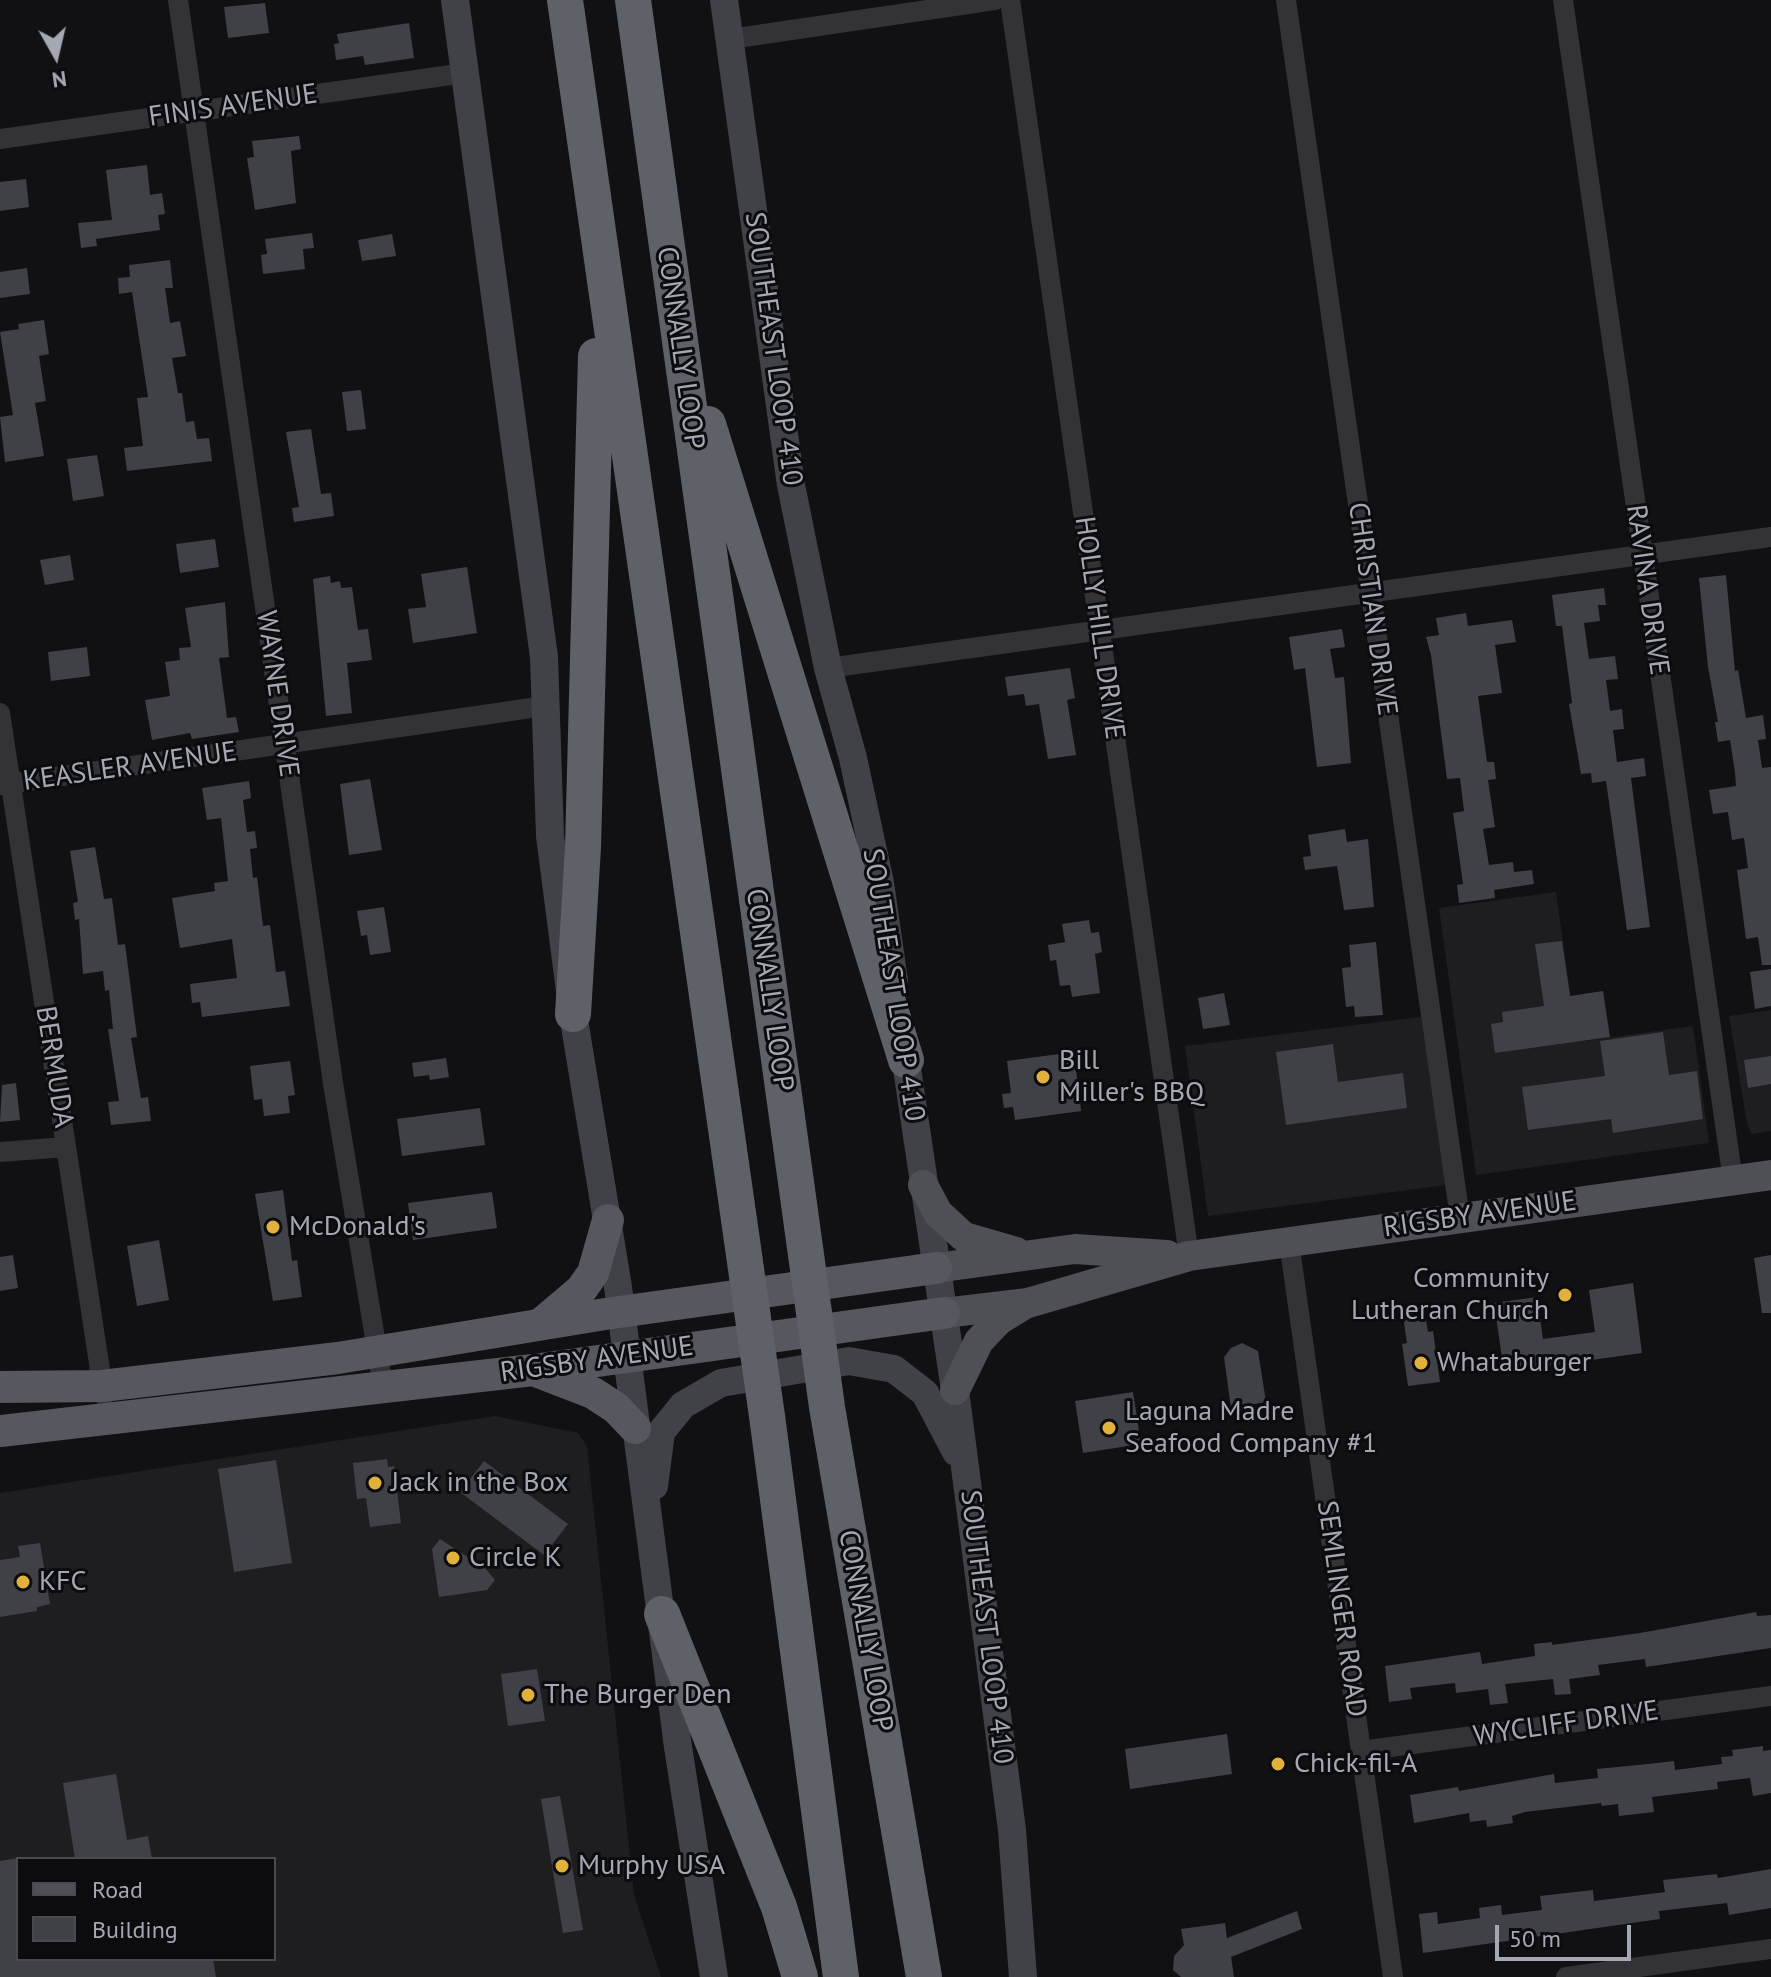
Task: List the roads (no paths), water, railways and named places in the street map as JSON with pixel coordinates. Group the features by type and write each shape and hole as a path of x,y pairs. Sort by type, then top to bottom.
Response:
{"highway":[{"path":"565,0 736,1219 767,1416 841,1977"},
{"name":"CONNALLY LOOP","path":"633,0 827,1407 924,1977"},
{"path":"573,1014 583,847 599,255"},
{"path":"677,321 906,1060"},
{"path":"542,1323 581,1290 593,1273 608,1220"},
{"name":"RIGSBY AVENUE","path":"0,1387 102,1386 375,1353 542,1323 936,1268"},
{"name":"RIGSBY AVENUE","path":"0,1431 533,1370 944,1313"},
{"path":"533,1370 593,1393 616,1408 635,1428"},
{"path":"662,1614 779,1907 800,1977"}],"main road":[{"path":"455,0 544,657 550,836 573,1014 608,1220 714,1977"},
{"name":"SOUTHEAST LOOP 410","path":"724,0 791,485 828,668 853,758 880,883 955,1390 1012,1830 1023,1977"},
{"name":"RIGSBY AVENUE","path":"944,1313 1028,1303 1189,1256 1771,1175"},
{"path":"923,1185 938,1213 964,1237 1029,1255"},
{"name":"RIGSBY AVENUE","path":"936,1268 1075,1249 1189,1256"},
{"path":"955,1390 979,1341 999,1320 1028,1303"},
{"path":"650,1519 661,1432 683,1405 721,1383 849,1361 894,1369 925,1393 965,1471"}],"street":[{"name":"WAYNE DRIVE","path":"178,0 284,744 375,1353 383,1387"},
{"path":"730,39 995,0"},
{"name":"HOLLY HILL DRIVE","path":"1010,0 1189,1256"},
{"name":"CHRISTIAN DRIVE","path":"1286,0 1460,1218"},
{"name":"RAVINA DRIVE","path":"1563,0 1733,1180"},
{"name":"FINIS AVENUE","path":"0,139 465,73"},
{"path":"828,668 1771,537"},
{"name":"KEASLER AVENUE","path":"5,784 545,706"},
{"name":"BERMUDA","path":"0,713 5,784 66,1147 107,1420"},
{"path":"0,1152 66,1147"},
{"name":"SEMLINGER ROAD","path":"1289,1242 1393,1977"},
{"name":"WYCLIFF DRIVE","path":"1361,1751 1771,1696"},
{"path":"1566,1977 1771,1949"}],"place":[{"name":"Bill Miller's BBQ","path":"1043,1077"},
{"name":"McDonald's","path":"273,1227"},
{"name":"Community Lutheran Church","path":"1565,1295"},
{"name":"Whataburger","path":"1421,1363"},
{"name":"Laguna Madre Seafood Company #1","path":"1109,1428"},
{"name":"Jack in the Box","path":"375,1483"},
{"name":"Circle K","path":"453,1558"},
{"name":"KFC","path":"23,1582"},
{"name":"The Burger Den","path":"528,1695"},
{"name":"Chick-fil-A","path":"1278,1764"},
{"name":"Murphy USA","path":"562,1866"}]}
